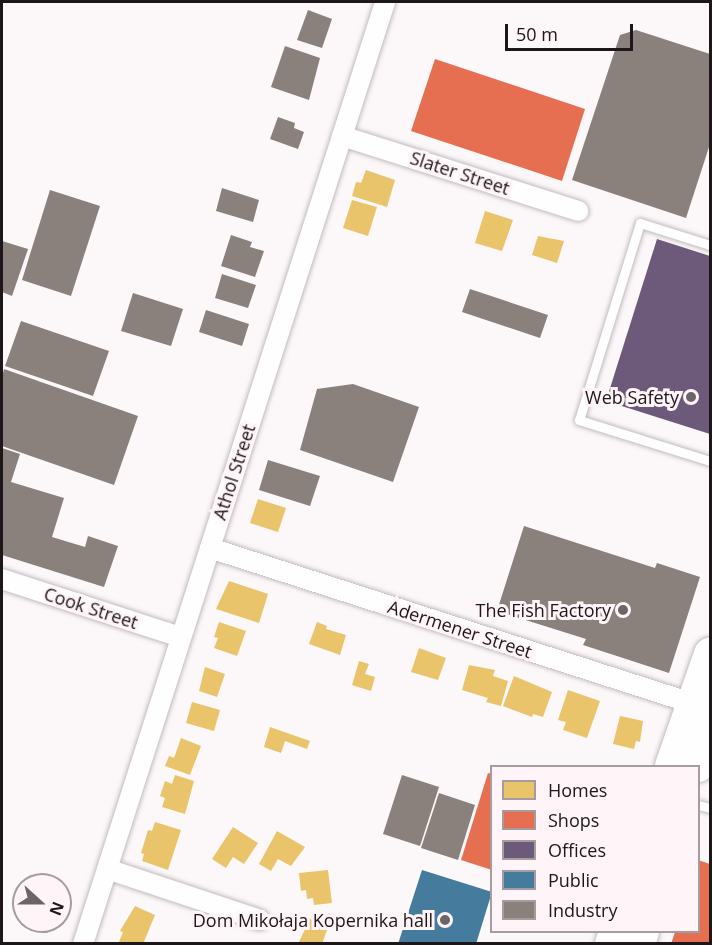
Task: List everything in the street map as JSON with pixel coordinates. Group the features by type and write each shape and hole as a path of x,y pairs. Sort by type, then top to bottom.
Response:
{"highway":[{"path":"672,765 703,707 711,654"},
{"path":"698,765 711,732"}],"street":[{"name":"Athol Street","path":"83,944 385,2"},
{"name":"Slater Street","path":"342,136 578,211"},
{"name":"Adermener Street","path":"210,548 703,707"},
{"name":"Cook Street","path":"2,579 181,637"},
{"path":"107,869 260,920"}],"lane":[{"path":"711,245 640,223 579,420 711,461"}],"building: Homes":[{"path":"366,170 395,180 387,207 352,196 356,182 361,183"},
{"path":"352,200 377,207 368,236 343,228"},
{"path":"485,211 513,220 502,251 475,243"},
{"path":"538,236 564,241 557,263 532,255"},
{"path":"258,499 286,508 278,532 250,523"},
{"path":"229,581 268,594 259,623 216,609"},
{"path":"219,622 246,631 237,656 214,648 218,638 214,637"},
{"path":"317,622 327,626 326,629 346,635 340,655 309,644"},
{"path":"419,648 446,658 438,680 411,672"},
{"path":"359,661 369,664 365,674 375,677 371,691 352,685"},
{"path":"469,665 495,670 493,676 508,681 501,706 486,702 488,698 462,690"},
{"path":"205,667 225,674 217,697 199,691"},
{"path":"514,676 552,692 543,717 533,714 532,717 503,706"},
{"path":"568,690 600,701 587,738 563,730 566,722 558,720"},
{"path":"192,702 220,710 214,731 186,723"},
{"path":"620,716 643,721 640,742 636,741 634,749 613,744"},
{"path":"270,727 310,741 307,749 285,741 281,753 264,747"},
{"path":"181,738 201,746 190,775 165,766 169,756 174,758"},
{"path":"175,775 194,781 185,814 162,807 165,798 160,796 165,781 172,784"},
{"path":"155,822 181,830 168,870 142,861 144,854 141,853 148,830 152,831"},
{"path":"233,827 258,843 244,864 233,857 226,868 212,859"},
{"path":"277,831 305,847 291,866 278,859 271,871 259,864"},
{"path":"328,870 332,903 314,905 313,898 307,899 306,890 301,891 299,873"},
{"path":"135,906 155,915 143,944 122,944 119,942 123,932 120,931"},
{"path":"321,911 336,916 332,928 328,927 322,944 298,944 310,919 318,922"}],"building: Shops":[{"path":"435,59 585,109 562,181 411,131"},
{"path":"488,773 490,774 490,869 461,860"},
{"path":"700,861 710,864 710,944 671,944 675,933 700,933"}],"building: Offices":[{"path":"657,239 710,256 710,434 606,401"}],"building: Public":[{"name":"Dom Mikołaja Kopernika hall","path":"422,870 490,891 490,898 476,944 398,944"}],"building: Industry":[{"path":"308,10 332,19 322,48 297,40"},
{"path":"636,30 710,54 710,144 686,218 572,180 620,35"},
{"path":"285,46 320,58 309,100 271,87"},
{"path":"278,117 295,123 294,128 304,132 298,149 270,139"},
{"path":"222,188 259,200 253,222 216,211"},
{"path":"50,190 100,206 71,296 22,280"},
{"path":"231,235 252,242 250,247 264,251 255,277 221,266"},
{"path":"2,241 28,249 12,296 2,292"},
{"path":"222,274 256,285 248,308 215,298"},
{"path":"470,289 548,315 540,338 462,312"},
{"path":"133,293 183,309 171,346 121,331"},
{"path":"206,310 249,324 242,346 199,332"},
{"path":"21,321 109,351 93,396 5,366"},
{"path":"4,369 138,416 114,485 2,446"},
{"path":"353,384 419,407 393,482 300,450 317,389"},
{"path":"2,448 20,454 11,482 64,498 52,537 85,547 88,536 118,546 104,587 2,555"},
{"path":"268,460 320,476 310,506 259,490"},
{"path":"524,526 655,568 657,563 700,577 669,673 583,645 586,639 497,611"},
{"path":"402,775 439,787 420,846 383,834"},
{"path":"439,793 475,805 458,860 421,848"}],"place":[{"name":"Web Safety","path":"691,397"},
{"name":"The Fish Factory","path":"623,610"},
{"name":"Dom Mikołaja Kopernika hall","path":"445,920"}]}
